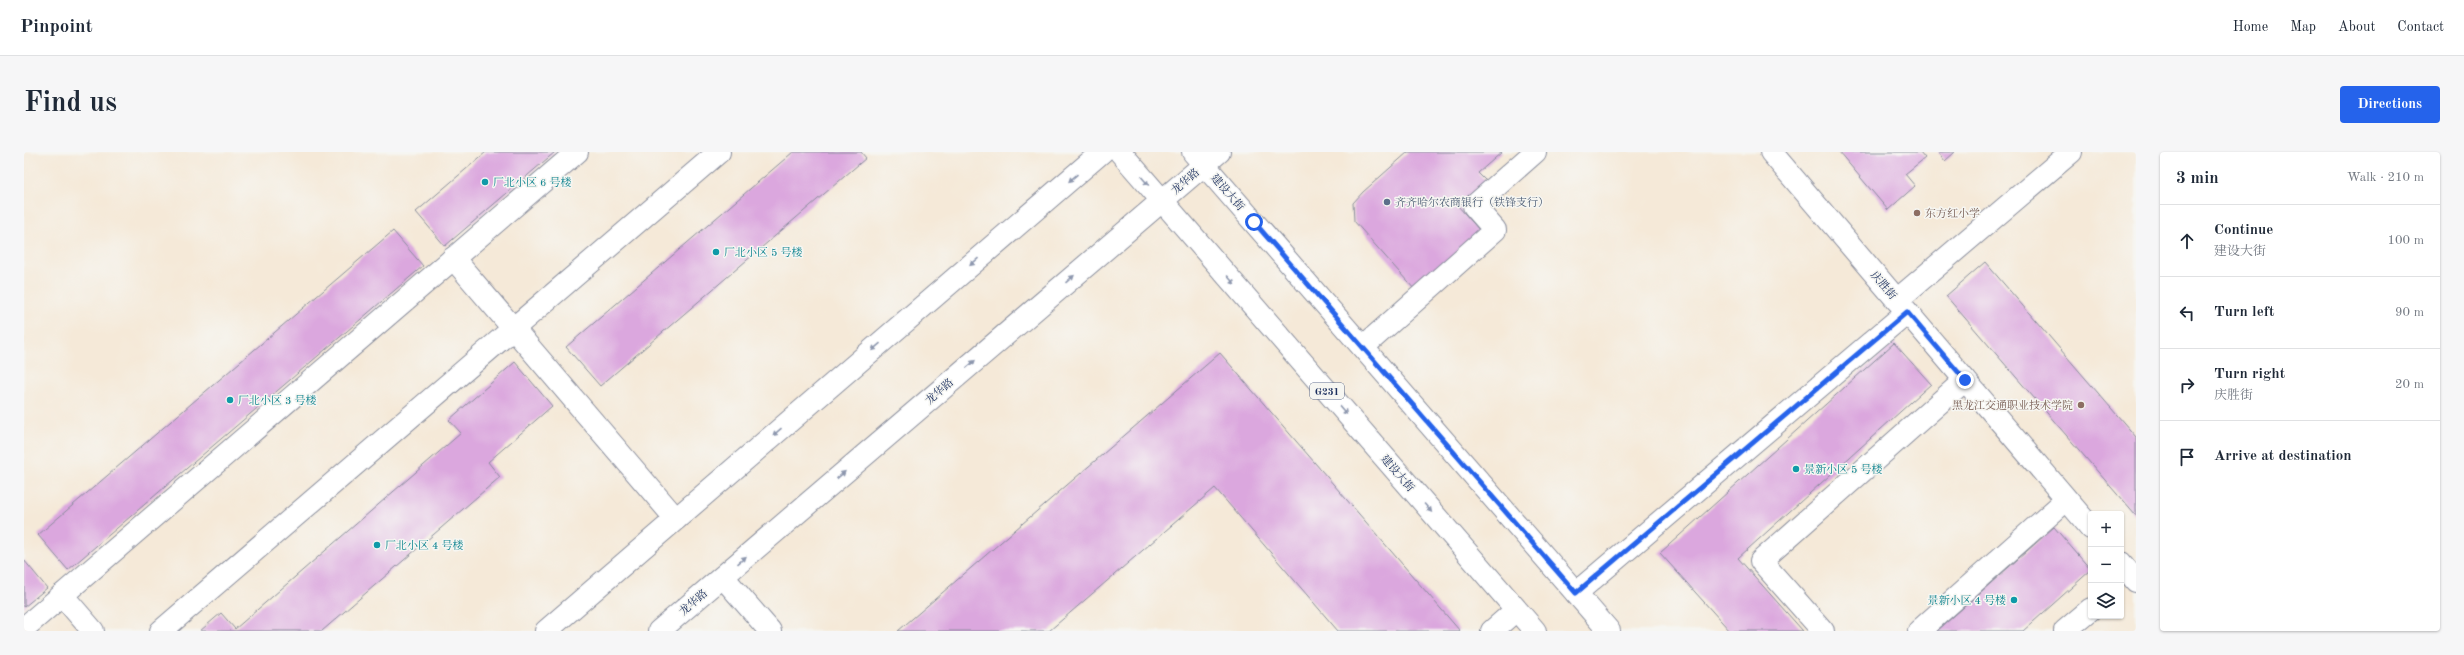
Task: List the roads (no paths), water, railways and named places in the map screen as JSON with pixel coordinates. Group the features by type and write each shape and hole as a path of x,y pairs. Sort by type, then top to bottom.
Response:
{"street":[{"path":"24,628 577,152"},
{"path":"162,631 719,152"},
{"path":"546,631 1102,152"},
{"name":"建设大街","path":"1120,152 1535,631"},
{"path":"1363,347 1495,230 1474,206 1535,152"},
{"name":"庆胜街","path":"1771,152 2088,525"},
{"path":"1576,593 1902,306 2072,152"},
{"name":"建设大街","path":"1205,156 1363,347 1609,631"},
{"name":"龙华路","path":"659,631 1162,200 1205,156"},
{"path":"454,258 676,519"},
{"path":"1823,631 1761,561 1965,380"},
{"path":"1919,631 2066,500"},
{"path":"723,576 770,631"},
{"path":"62,595 93,631"},
{"path":"1492,631 1516,610"},
{"path":"2065,631 2088,612"}],"place":[{"name":"厂北小区 6 号楼","path":"485,182"},
{"name":"齐齐哈尔农商银行（铁锋支行）","path":"1387,202"},
{"name":"东方红小学","path":"1917,213"},
{"name":"厂北小区 5 号楼","path":"716,252"},
{"name":"厂北小区 3 号楼","path":"230,400"},
{"name":"黑龙江交通职业技术学院","path":"2081,405"},
{"name":"景新小区 5 号楼","path":"1796,469"},
{"name":"厂北小区 4 号楼","path":"377,545"},
{"name":"景新小区 4 号楼","path":"2014,600"}]}
